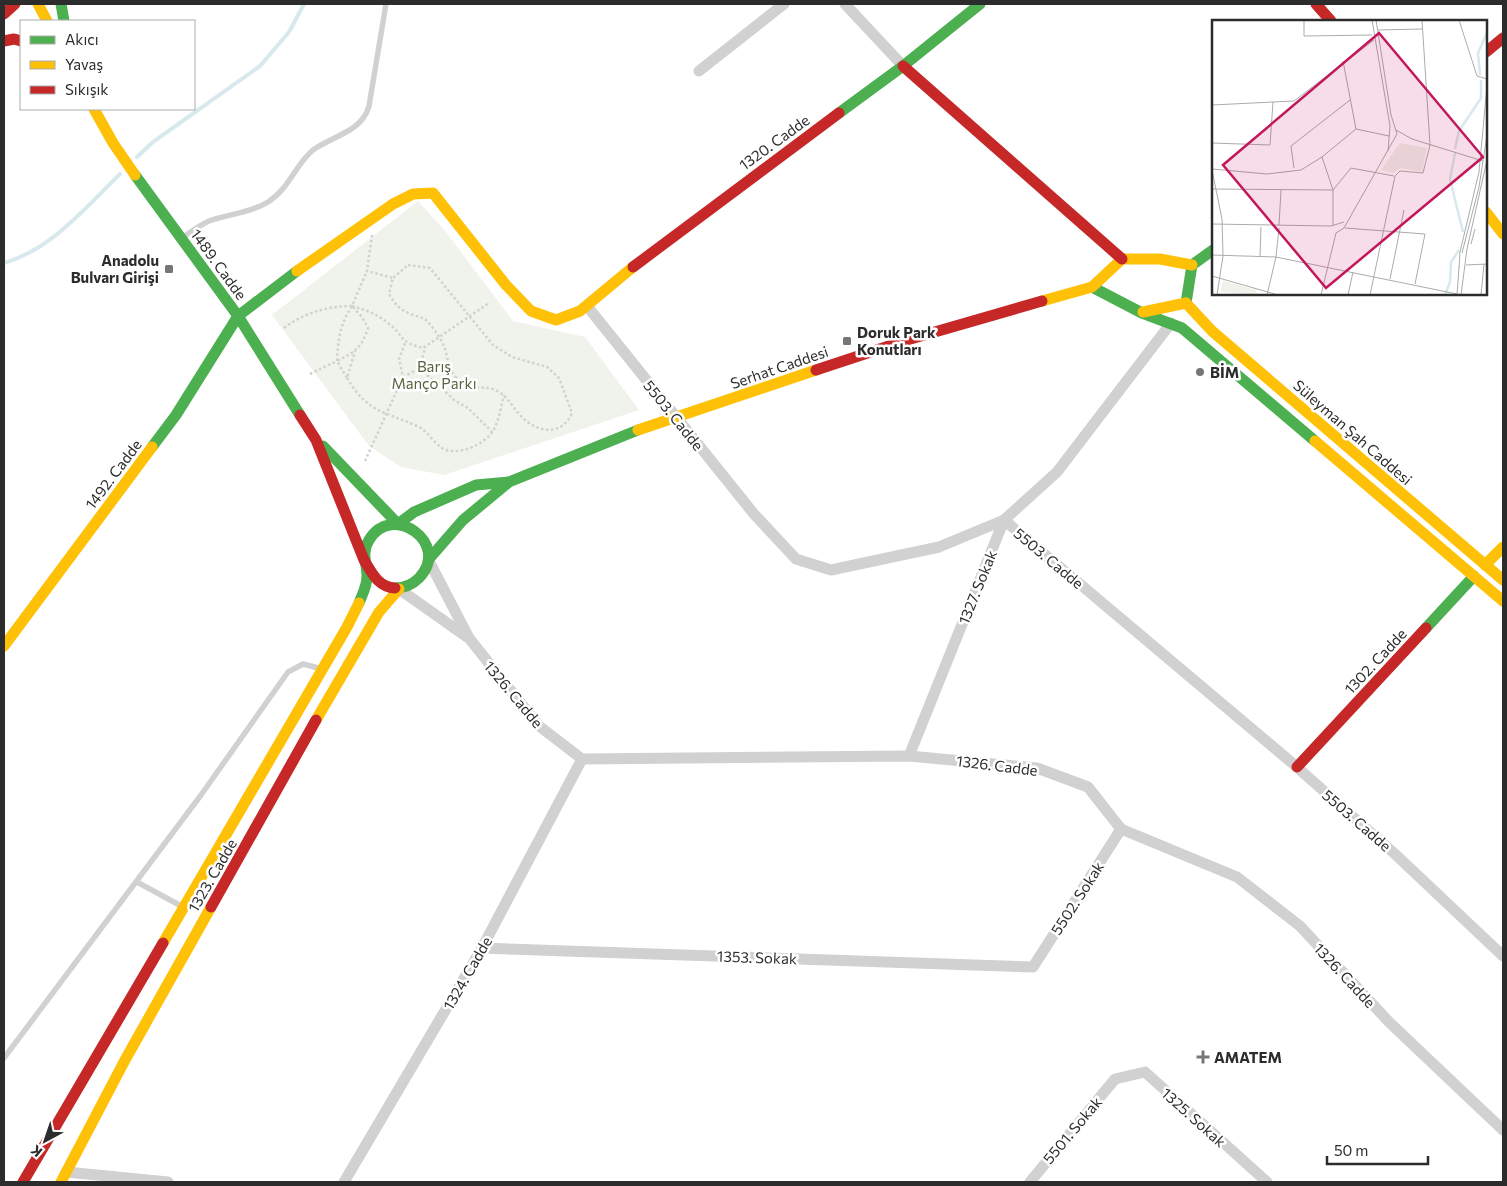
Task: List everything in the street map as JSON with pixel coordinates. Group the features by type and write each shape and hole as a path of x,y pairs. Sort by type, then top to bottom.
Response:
{"main road":[{"path":"4,14 15,4"},
{"path":"38,4 47,20"},
{"path":"61,4 64,20"},
{"name":"1320. Cadde","path":"372,218 413,194 433,194 506,285 530,311 556,320 580,311 587,306 652,250 902,66 980,4"},
{"path":"1316,4 1330,20"},
{"path":"1487,51 1503,38"},
{"path":"4,40 20,41"},
{"path":"902,66 1122,259 1160,259 1192,265"},
{"name":"1489. Cadde","path":"95,110 113,143 238,316 316,440 364,560"},
{"path":"1487,213 1503,234"},
{"path":"238,316 336,242 372,218"},
{"path":"1092,287 1142,313 1186,303 1192,265 1212,251"},
{"name":"Serhat Caddesi","path":"509,482 634,431 907,340 1092,287 1122,259"},
{"name":"Süleyman Şah Caddesi","path":"1186,303 1212,331 1503,580"},
{"name":"Süleyman Şah Caddesi","path":"1142,313 1182,328 1503,601"},
{"name":"1492. Cadde","path":"4,646 176,415 238,316"},
{"name":"1489. Cadde","path":"316,440 398,524"},
{"path":"23,1182 324,670 359,602 367,580 364,551 372,534 380,528 398,524 414,512 476,485 509,482"},
{"path":"364,560 369,575 385,587 399,589 410,586 419,580 429,560 462,520 509,482"},
{"path":"398,524 410,527 418,533 424,540 429,560"},
{"path":"1485,565 1503,547"},
{"name":"1302. Cadde","path":"1297,767 1474,576"},
{"name":"1323. Cadde","path":"63,1177 125,1060 352,657 379,612 399,589"}],"street":[{"path":"699,71 784,4"},
{"path":"845,4 902,66"},
{"name":"5503. Cadde","path":"587,306 754,514 796,559 831,570 939,546 1004,520 1297,767 1395,854 1503,956"},
{"name":"1327. Sokak","path":"909,756 1004,520 1057,472 1171,323"},
{"path":"429,560 469,638"},
{"path":"399,589 469,638"},
{"name":"1326. Cadde","path":"469,638 539,726 582,759 909,756 1037,768 1088,787 1121,829 1237,878 1300,926 1389,1022 1503,1130"},
{"name":"1324. Cadde","path":"344,1182 482,948 582,759"},
{"name":"5502. Sokak","path":"1032,967 1121,829"},
{"name":"1353. Sokak","path":"482,948 1032,967"},
{"name":"1325. Sokak","path":"1115,1079 1145,1072 1267,1182"},
{"name":"5501. Sokak","path":"1030,1182 1115,1079"},
{"path":"63,1177 168,1182"}],"lane":[{"path":"181,238 208,222 252,209 268,202 282,190 299,165 314,150 355,127 364,118 369,106 386,4"},
{"path":"4,1058 136,882 288,672 303,664 324,670"},
{"path":"136,882 185,908"}],"path":[{"path":"372,218 372,241 367,271 352,306 343,318 338,335 337,361 356,395 365,403 386,414 419,427 443,449 461,451 476,446 492,432 504,395"},
{"path":"408,265 430,268 468,317 493,345 512,358 547,367 559,378 572,413 569,420 560,429 545,431 524,419 504,395 493,388 478,389 464,384 455,375 446,360 444,345 426,319 411,315 397,306 389,294 393,278 408,265"},
{"path":"367,271 393,278"},
{"path":"365,461 403,377 420,368 425,347 489,303"},
{"path":"284,328 292,322 329,306 352,306 372,312 378,316 390,325 405,343 425,347"},
{"path":"346,378 356,351 362,344 368,328 362,317 352,306"},
{"path":"403,377 398,359 405,343"},
{"path":"310,374 356,351"},
{"path":"420,368 454,400 468,408 492,432"}],"green space":[{"name":"Barış Manço Parkı","path":"418,201 446,232 513,321 585,337 639,410 444,475 401,467 369,446 272,315"}],"waterway":[{"path":"137,157 153,142 260,66 289,32 304,4"},
{"path":"4,263 21,257 53,238 120,174"}],"traffic: fast":[{"path":"61,4 64,20"},
{"path":"839,113 903,66 980,4"},
{"path":"135,175 238,316 300,415"},
{"path":"1186,303 1192,265 1212,251"},
{"path":"152,447 176,415 238,316 297,271"},
{"path":"1092,287 1142,313 1182,328 1315,441"},
{"path":"429,559 463,520 509,482 638,430"},
{"path":"323,446 398,524"},
{"path":"398,524 414,512 476,485 509,482"},
{"path":"359,603 367,580 365,549 369,540 379,529 391,525 404,526 415,532 424,541 428,552 427,565 419,578 408,586 395,588"},
{"path":"1426,628 1474,576"}],"traffic: slow":[{"path":"38,4 46,20"},
{"path":"95,110 113,143 135,175"},
{"path":"297,271 393,204 413,194 433,193 506,285 531,311 556,320 580,311 633,267"},
{"path":"1487,213 1503,234"},
{"path":"1042,301 1092,287 1122,259 1160,259 1192,265"},
{"path":"1186,303 1212,331 1503,580"},
{"path":"1143,312 1186,303"},
{"path":"638,430 816,370"},
{"path":"1315,441 1503,601"},
{"path":"4,646 152,447"},
{"path":"1485,565 1503,547"},
{"path":"316,720 379,612 399,589"},
{"path":"163,943 347,627 359,603"},
{"path":"61,1182 125,1060 211,907"}],"traffic: jam":[{"path":"4,14 15,4"},
{"path":"1316,4 1330,20"},
{"path":"1487,51 1503,38"},
{"path":"4,41 14,39 20,41"},
{"path":"903,66 1122,259"},
{"path":"633,267 839,113"},
{"path":"816,370 907,340 1042,301"},
{"path":"300,415 316,440 364,560 380,582 395,588"},
{"path":"1297,767 1426,628"},
{"path":"211,907 316,720"},
{"path":"23,1182 163,943"}],"place":[{"name":"Anadolu Bulvarı Girişi","path":"169,269"},
{"name":"Doruk Park Konutları","path":"847,341"},
{"name":"BİM","path":"1200,372"},
{"name":"AMATEM","path":"1203,1057"}]}
